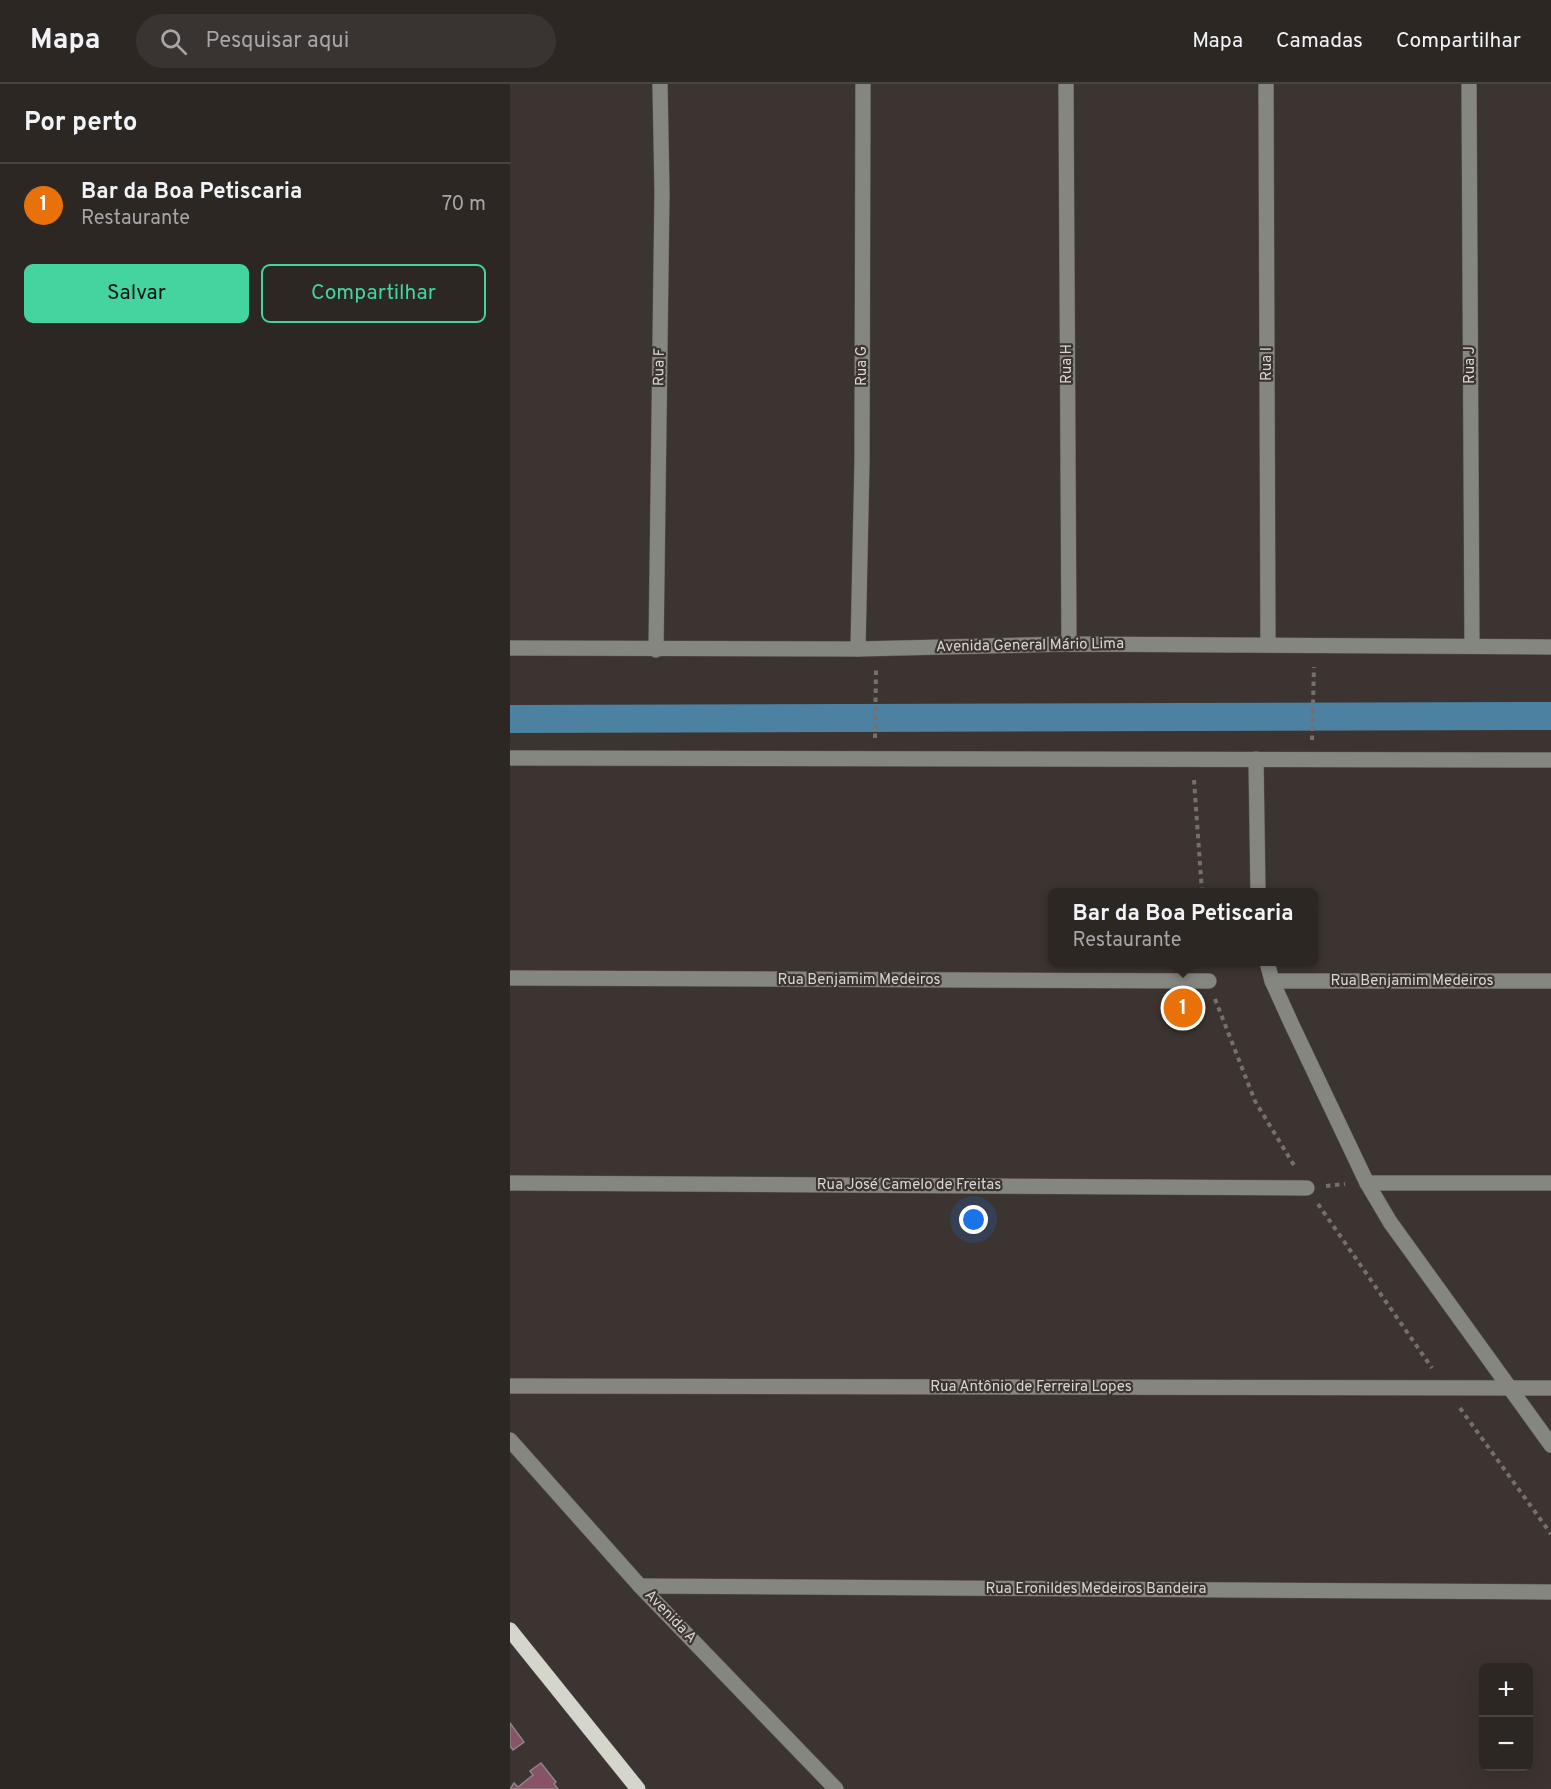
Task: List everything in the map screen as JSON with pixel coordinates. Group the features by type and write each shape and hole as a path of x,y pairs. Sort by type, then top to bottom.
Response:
{"main road":[{"path":"510,1630 638,1789"}],"street":[{"name":"Rua F","path":"656,650 662,192 660,84"},
{"name":"Rua G","path":"858,649 862,449 863,84"},
{"name":"Rua H","path":"1066,84 1069,644"},
{"name":"Rua I","path":"1266,84 1268,645"},
{"name":"Rua J","path":"1469,84 1472,646"},
{"name":"Avenida General Mário Lima","path":"510,648 858,649 1069,644 1551,647"},
{"path":"510,758 1551,760"},
{"path":"1256,759 1258,888"},
{"path":"1269,966 1272,981 1367,1183 1390,1222 1551,1445"},
{"name":"Rua Benjamim Medeiros","path":"510,978 1209,981"},
{"name":"Rua Benjamim Medeiros","path":"1272,981 1551,981"},
{"name":"Rua José Camelo de Freitas","path":"510,1183 1307,1188"},
{"path":"1367,1183 1551,1184"},
{"name":"Rua Antônio de Ferreira Lopes","path":"510,1386 1551,1388"},
{"name":"Avenida A","path":"510,1440 640,1586 836,1789"},
{"name":"Rua Eronildes Medeiros Bandeira","path":"640,1586 1551,1593"}],"path":[{"path":"1312,731 1314,645"},
{"path":"875,732 876,692"},
{"path":"1192,758 1202,888"},
{"path":"1209,981 1229,1040 1255,1101 1307,1188 1551,1534"},
{"path":"1307,1188 1367,1183"}],"building":[{"path":"510,1723 524,1742 513,1750 510,1746"},
{"path":"541,1763 556,1782 554,1784 558,1789 510,1789 514,1783 518,1787 533,1775 530,1771"}],"waterway":[{"path":"510,719 1551,716"}],"place":[{"name":"Bar da Boa Petiscaria","path":"1183,1008"}]}
